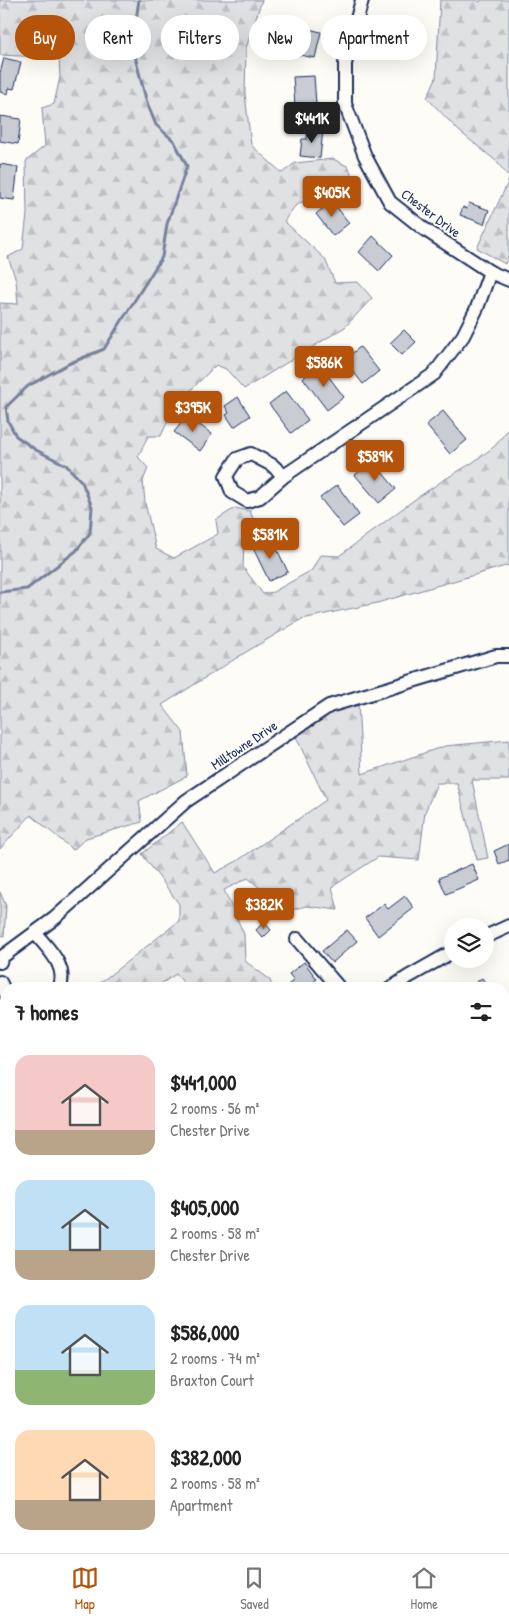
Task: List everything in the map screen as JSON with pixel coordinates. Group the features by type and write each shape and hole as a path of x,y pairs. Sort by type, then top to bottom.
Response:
{"street":[{"name":"Chester Drive","path":"362,0 345,64 344,104 365,156 390,202 424,229 490,272 509,280"},
{"path":"284,476 434,374 463,336 490,272"},
{"name":"Milltowne Drive","path":"0,962 2,956 36,934 186,801 329,706 496,656 509,656"},
{"path":"494,933 509,926"},
{"path":"36,934 59,962 62,982"},
{"path":"297,939 334,982"},
{"path":"400,982 444,957"}],"green space":[{"path":"0,0 262,0 257,15 249,15 249,39 246,48 245,94 251,145 282,173 295,163 333,159 349,167 353,180 321,192 295,206 284,221 325,259 335,283 358,282 372,298 345,327 244,389 226,369 216,365 174,407 161,436 148,436 138,457 148,468 143,481 145,503 156,549 174,558 218,534 216,520 235,508 250,511 261,538 244,544 243,567 263,594 273,592 312,570 320,555 339,556 414,500 495,446 509,428 509,565 377,603 302,619 162,705 183,732 187,776 139,801 142,822 86,838 73,850 31,815 0,849 0,303 18,304 16,280 8,257 23,249 27,214 26,161 45,146 42,108 54,104 60,77 59,60 75,60 75,15 15,15 15,56 0,55"},
{"path":"440,0 477,0 480,2 481,0 509,0 509,177 496,161 459,131 427,98 436,78"},
{"path":"509,180 509,254 505,264 477,248"},
{"path":"358,703 362,774 445,746 509,740 509,780 472,780 488,858 477,860 457,783 437,783 425,812 419,860 378,857 332,887 338,910 307,906 287,911 248,878 224,890 244,934 245,961 270,982 183,982 176,974 164,982 101,982 179,921 179,904 142,854 182,822 215,873 237,861 326,800 296,737 329,713"},
{"path":"0,892 6,906 4,936 0,935"}],"building":[{"path":"311,30 321,32 315,58 311,57"},
{"path":"4,58 21,62 14,89 9,88 8,94 0,92 0,73"},
{"path":"314,76 316,104 295,106 293,77"},
{"path":"0,116 21,119 18,144 0,141"},
{"path":"308,129 323,130 320,158 300,156 302,139 307,139"},
{"path":"0,164 18,167 14,200 0,198"},
{"path":"332,201 349,223 333,236 316,214"},
{"path":"469,203 489,210 484,224 460,215 463,207 467,209"},
{"path":"373,236 393,255 379,271 359,252"},
{"path":"404,330 416,342 402,355 390,343"},
{"path":"360,347 379,371 363,384 344,360"},
{"path":"320,365 344,397 327,410 303,378"},
{"path":"286,391 308,420 291,433 269,404"},
{"path":"238,397 250,416 234,427 226,415 229,413 225,406"},
{"path":"443,411 467,440 450,454 426,425"},
{"path":"187,416 212,434 200,451 174,432"},
{"path":"372,460 396,489 379,503 355,475"},
{"path":"337,485 359,515 343,527 320,498"},
{"path":"272,539 288,572 269,581 253,548"},
{"path":"509,844 509,860 499,864 494,851"},
{"path":"472,864 479,880 446,894 439,878"},
{"path":"405,896 414,908 378,936 365,918 384,904 388,909"},
{"path":"264,922 271,930 263,938 256,930"},
{"path":"347,930 357,941 332,963 322,951"},
{"path":"304,962 317,979 313,982 292,982 294,980 289,974"},
{"path":"482,978 485,982 477,982"}],"waterway":[{"path":"0,592 27,589 76,551 90,533 92,507 82,482 66,465 36,450 16,436 8,421 6,407 28,386 68,364 104,349 162,257 167,224 187,166 174,141 156,125 147,103 136,61 136,20 139,0"}]}
